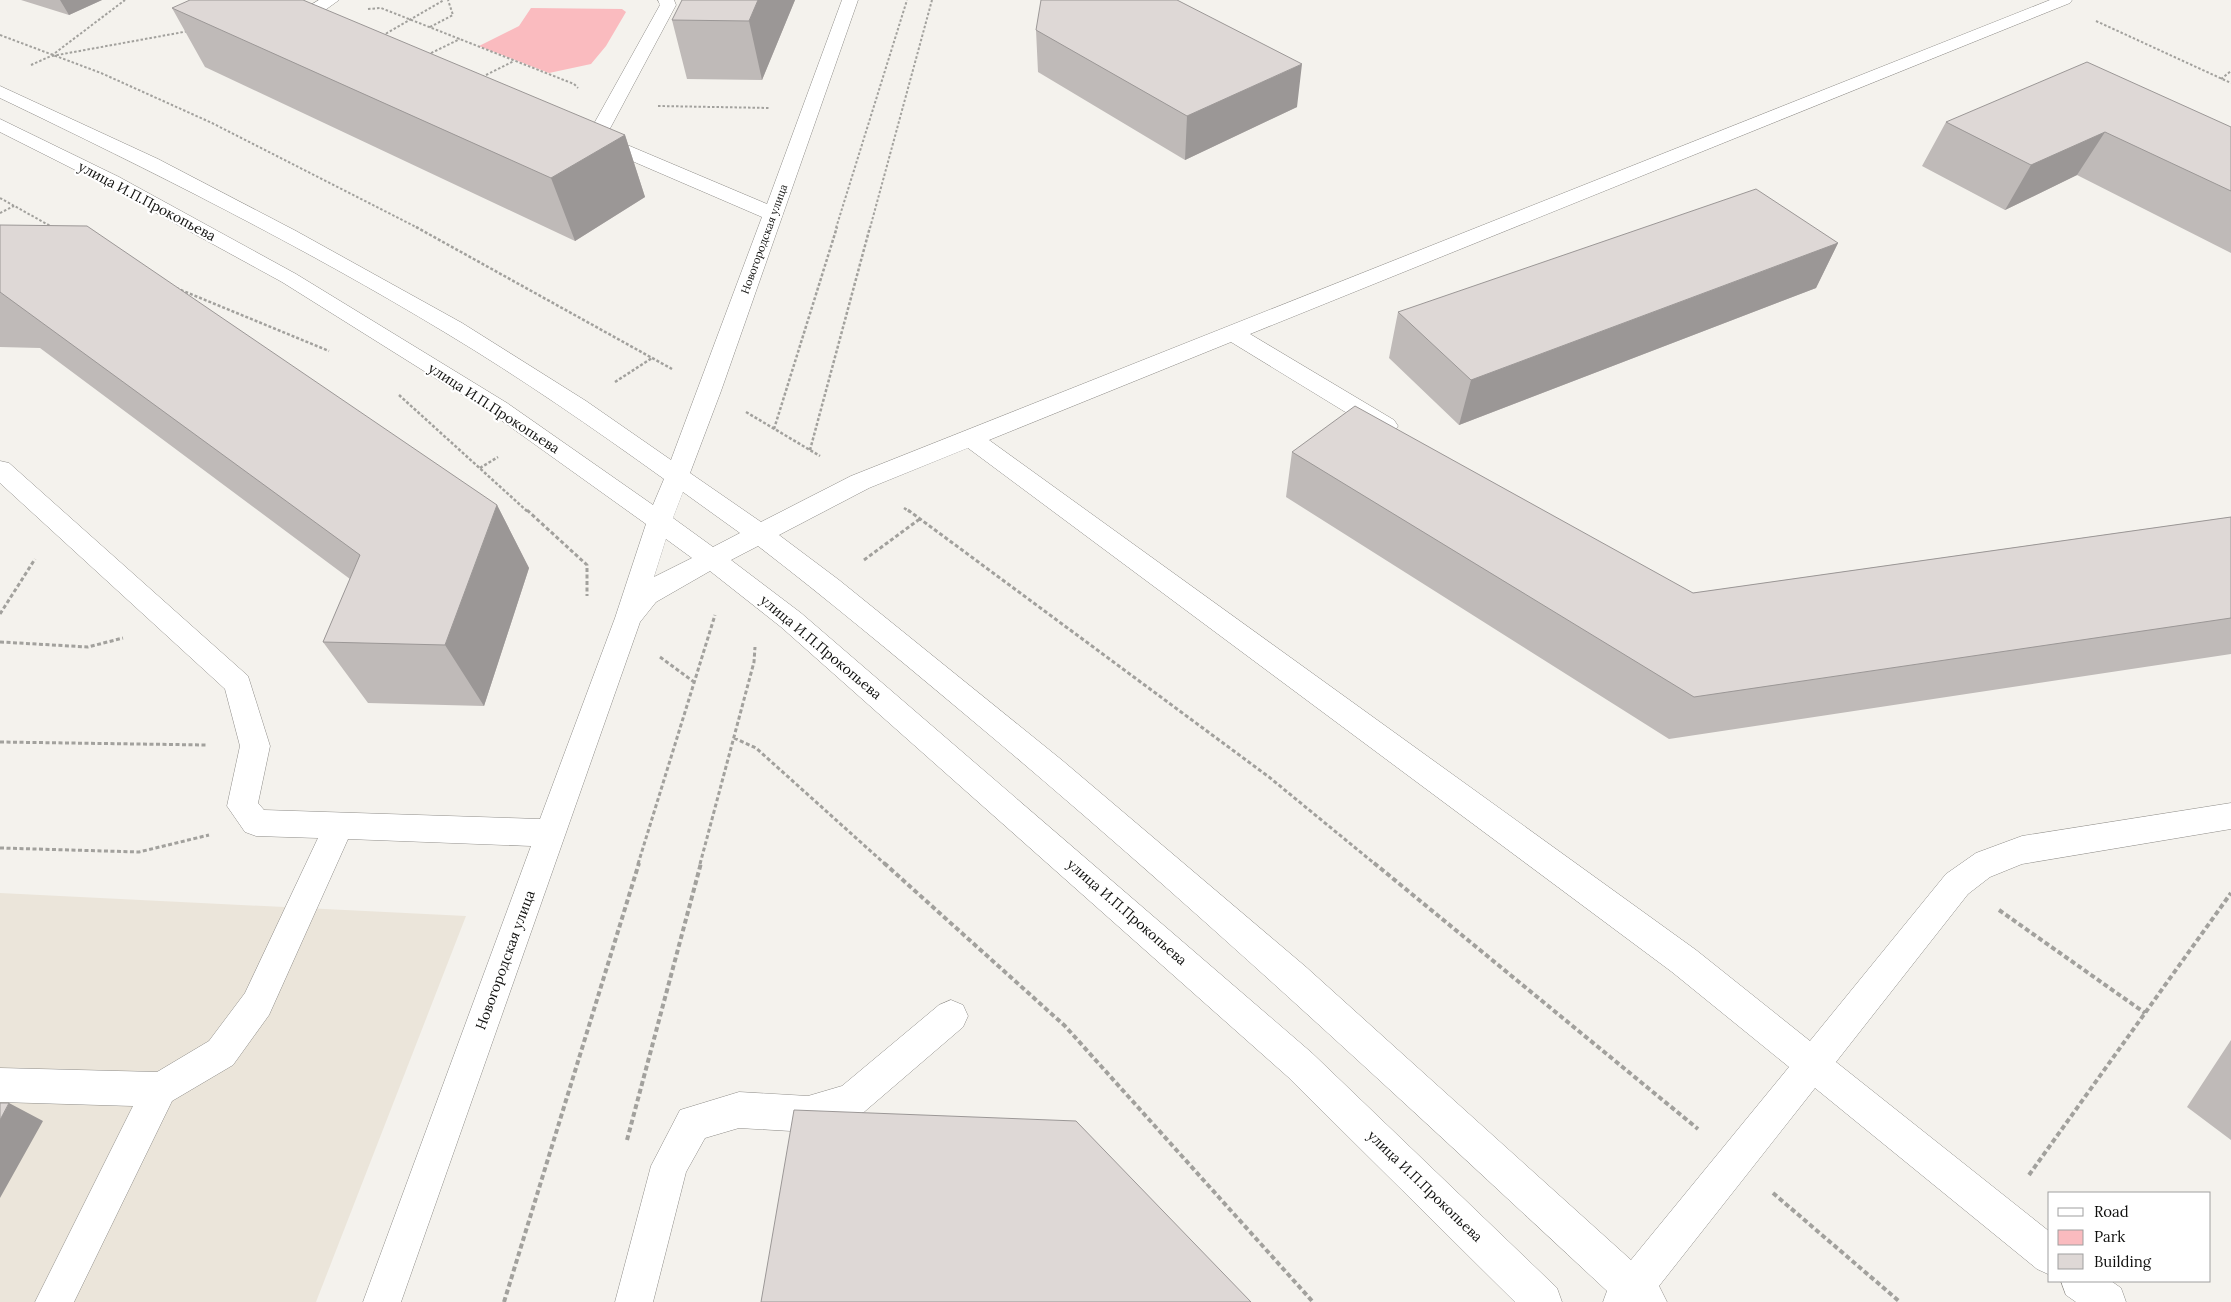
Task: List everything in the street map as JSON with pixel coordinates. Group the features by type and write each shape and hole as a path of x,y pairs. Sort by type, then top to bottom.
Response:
{"street":[{"path":"330,0 313,12 314,17 370,42"},
{"path":"595,138 668,5 666,0"},
{"name":"Новогородская улица","path":"382,1302 628,618 676,476 710,391 850,0"},
{"name":"Новогородская улица","path":"628,618 647,596 710,558 860,482 2058,1"},
{"path":"0,92 151,163 263,221 454,328 578,406 758,533 830,587 1053,770 1287,972 1635,1297 1812,1065 1959,882 1985,864 2022,850 2231,816"},
{"path":"563,124 773,214"},
{"name":"улица И.П.Прокопьева","path":"0,125 112,181 289,278 499,408 710,558 791,620 1300,1065 1543,1302"},
{"path":"1234,333 1403,436"},
{"path":"970,438 1684,962 2048,1254"},
{"path":"0,469 238,684 255,746 242,806 256,823 550,833"},
{"path":"0,1085 160,1089 221,1053 257,1004 339,826"},
{"path":"634,1302 669,1166 694,1123 739,1110 808,1114 852,1100 950,1016"},
{"path":"54,1302 160,1089"},
{"path":"2081,1282 2106,1302"}],"path":[{"path":"51,56 125,0"},
{"path":"370,42 444,0"},
{"path":"430,27 453,14 448,0"},
{"path":"774,429 907,0"},
{"path":"810,450 932,0"},
{"path":"2058,1 2231,83"},
{"path":"322,22 378,7 514,60 577,87 578,94 563,124"},
{"path":"51,56 198,30"},
{"path":"0,35 101,74 212,124 441,240 675,371"},
{"path":"424,57 460,39"},
{"path":"476,80 514,60"},
{"path":"2221,79 2231,71"},
{"path":"614,105 776,108"},
{"path":"0,198 62,232"},
{"path":"0,213 14,206"},
{"path":"176,288 332,353"},
{"path":"614,382 652,358"},
{"path":"398,395 586,565 587,602"},
{"path":"740,408 825,460"},
{"path":"480,468 501,454"},
{"path":"899,504 921,518 1269,777 1692,1124"},
{"path":"861,562 921,518"},
{"path":"0,614 58,522"},
{"path":"504,1302 715,615 723,621"},
{"path":"0,642 88,647 172,626"},
{"path":"624,1149 754,662 755,644"},
{"path":"658,656 694,682"},
{"path":"734,738 756,748 1065,1026 1313,1302"},
{"path":"0,742 255,746"},
{"path":"0,848 139,852 256,823"},
{"path":"1959,882 2145,1014"},
{"path":"2000,1216 2231,893"},
{"path":"1769,1190 1900,1302"}],"shaded area":[{"path":"0,893 466,916 316,1302 0,1302"}],"green space":[{"path":"531,8 622,9 626,12 606,46 591,64 549,73 479,46 519,26"}],"building":[{"path":"190,0 303,0 625,135 551,178 172,8"},
{"path":"682,0 758,0 749,21 672,20"},
{"path":"1041,0 1177,0 1302,64 1187,116 1036,30"},
{"path":"2087,62 2231,127 2231,191 2105,132 2031,165 1946,122"},
{"path":"1756,189 1838,243 1471,380 1398,312"},
{"path":"0,225 87,226 497,505 445,645 323,642 360,555 0,292"},
{"path":"1355,406 1693,593 2231,517 2231,618 1694,697 1292,452"},
{"path":"0,1103 9,1103 0,1120"},
{"path":"794,1110 1076,1121 1251,1302 761,1302"}]}
